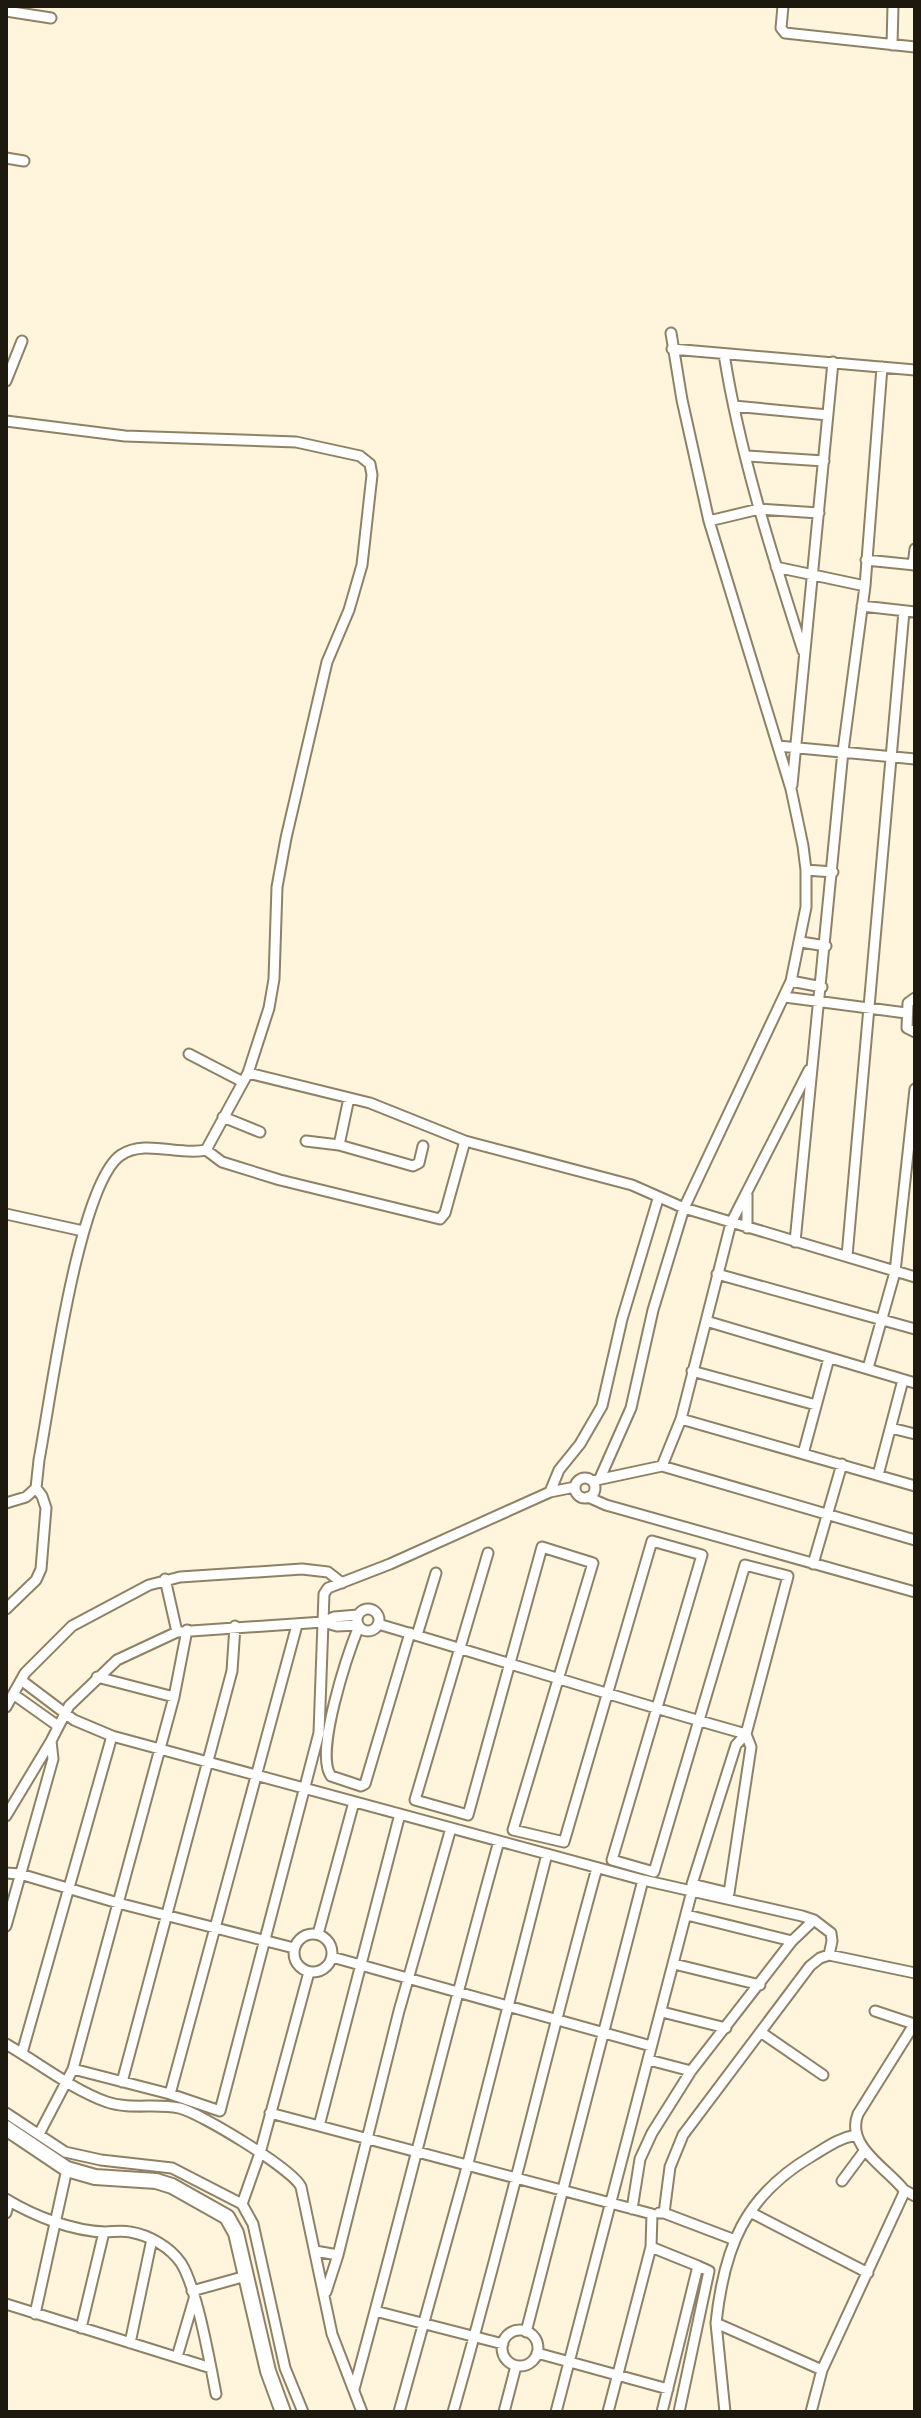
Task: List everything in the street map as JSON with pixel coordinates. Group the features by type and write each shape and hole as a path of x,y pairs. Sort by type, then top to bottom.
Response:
{"street":[{"path":"783,6 781,28 785,33 915,47"},
{"path":"892,45 893,6"},
{"path":"6,11 51,18"},
{"path":"6,158 24,161"},
{"path":"588,1497 631,1408 653,1310 684,1208 791,981 806,907 806,870 791,789 709,521 671,333"},
{"path":"6,381 22,341"},
{"path":"672,349 915,370"},
{"path":"724,354 759,509 804,655"},
{"path":"791,789 833,362"},
{"path":"795,1242 843,751 865,586 882,367"},
{"path":"734,406 828,415"},
{"path":"6,421 133,437 296,442 360,456 371,467 362,565 349,610 332,646 301,766 277,887 274,979 269,1008 246,1077 206,1150"},
{"path":"747,456 824,461"},
{"path":"709,521 759,509 819,513"},
{"path":"866,560 914,565 915,549"},
{"path":"776,567 865,586"},
{"path":"847,1256 890,756 910,612 862,606"},
{"path":"778,746 915,759"},
{"path":"806,870 833,872"},
{"path":"801,942 826,946"},
{"path":"791,981 822,987"},
{"path":"785,997 906,1013"},
{"path":"915,998 908,1003 906,1013 907,1028 915,1032"},
{"path":"189,1054 246,1077 370,1103 465,1141 641,1188 684,1208 915,1277"},
{"path":"662,1466 681,1419 731,1223 812,1065"},
{"path":"868,1368 895,1272 915,1089"},
{"path":"339,1145 349,1098"},
{"path":"223,1117 260,1132"},
{"path":"306,1141 339,1145 413,1166 419,1163 423,1146"},
{"path":"6,1503 26,1497 36,1488 83,1231 99,1186 109,1168 123,1154 139,1149 206,1150 222,1162 280,1180 441,1219 465,1141"},
{"path":"747,1192 747,1228"},
{"path":"550,1492 559,1470 580,1444 602,1406 656,1197"},
{"path":"6,1214 83,1231"},
{"path":"717,1274 915,1329"},
{"path":"706,1321 915,1383"},
{"path":"803,1454 829,1358"},
{"path":"692,1371 816,1405"},
{"path":"878,1475 903,1380"},
{"path":"681,1419 915,1486"},
{"path":"891,1428 915,1434"},
{"path":"813,1564 842,1464"},
{"path":"915,1540 662,1466 596,1480 583,1478 577,1481 575,1487 579,1496 606,1505 915,1592"},
{"path":"215,2126 321,1722 325,1591 550,1492 575,1487"},
{"path":"6,1609 36,1580 41,1569 46,1508 36,1488"},
{"path":"488,1553 415,1800 468,1815 542,1547 593,1563 513,1830 564,1842 652,1541 702,1555 612,1860 654,1872 745,1565 788,1576 746,1734 736,1745 692,1884 729,1893 751,1747 746,1734"},
{"path":"6,1707 21,1680 43,1652 72,1626 165,1579 302,1569 328,1572 342,1583"},
{"path":"378,1624 377,1614 371,1609 363,1610 329,1727 327,1769 331,1776 359,1785 365,1784 436,1573"},
{"path":"39,2134 69,2082 174,1697 182,1631 165,1579"},
{"path":"6,1816 51,1741 64,1712 117,1660 182,1631 323,1622 337,1626 358,1622"},
{"path":"358,1622 369,1631 378,1624"},
{"path":"378,1624 746,1734"},
{"path":"170,2094 297,1625"},
{"path":"122,2082 232,1671 235,1626"},
{"path":"97,1677 174,1697"},
{"path":"21,1680 74,1720 112,1736 597,1868 814,1920 831,1933 829,1955"},
{"path":"13,1694 58,1726"},
{"path":"22,2053 112,1736"},
{"path":"6,1926 53,1759 51,1741"},
{"path":"318,1934 354,1802"},
{"path":"319,2126 400,1814"},
{"path":"325,2294 451,1828"},
{"path":"354,2389 499,1841"},
{"path":"399,2412 467,2167 547,1854"},
{"path":"453,2412 597,1868"},
{"path":"6,1873 20,1874 118,1903 294,1948"},
{"path":"526,2332 643,1880"},
{"path":"556,2412 613,2204 692,1891"},
{"path":"687,1915 792,1941"},
{"path":"632,2209 644,2148 691,2071 792,1941 814,1920"},
{"path":"318,1934 329,1943 332,1957 321,1971 309,1972 298,1966 294,1948 303,1936 318,1934"},
{"path":"608,2412 657,2213 683,2135 810,1966 820,1958 829,1955 915,1973"},
{"path":"332,1957 651,2046"},
{"path":"674,1964 760,1985"},
{"path":"242,2204 260,2153 309,1972"},
{"path":"875,2011 915,2024 858,2114 854,2126 865,2150 894,2176 904,2190 915,2196"},
{"path":"662,2012 726,2028"},
{"path":"762,2033 823,2075"},
{"path":"6,2044 89,2095 109,2103 178,2108 260,2153 299,2182 332,2334 362,2412"},
{"path":"649,2060 691,2071"},
{"path":"73,2069 170,2094 220,2111"},
{"path":"6,2113 65,2152 86,2158 172,2168 242,2204 253,2224 285,2368 303,2412"},
{"path":"270,2113 467,2167 657,2213 735,2240"},
{"path":"6,2128 67,2169 95,2177 161,2182 227,2217 236,2233 268,2371 283,2412"},
{"path":"725,2412 716,2323 721,2280 735,2240 765,2191 783,2174 843,2138 856,2135"},
{"path":"842,2181 865,2150"},
{"path":"35,2314 67,2169"},
{"path":"811,2412 822,2370 904,2190"},
{"path":"6,2213 7,2200 55,2222 104,2232 131,2232 152,2239 179,2261 193,2295 216,2394"},
{"path":"750,2212 868,2273"},
{"path":"81,2328 104,2232"},
{"path":"130,2343 152,2239"},
{"path":"651,2247 709,2271 679,2412"},
{"path":"315,2251 338,2255"},
{"path":"662,2412 698,2266"},
{"path":"193,2295 246,2276"},
{"path":"177,2357 193,2295"},
{"path":"6,2304 211,2368"},
{"path":"375,2311 503,2344"},
{"path":"716,2323 822,2370"},
{"path":"526,2332 534,2338 537,2353 531,2362 516,2366 504,2355 503,2344 511,2333 526,2332"},
{"path":"537,2353 668,2389"},
{"path":"504,2412 516,2366"}]}
